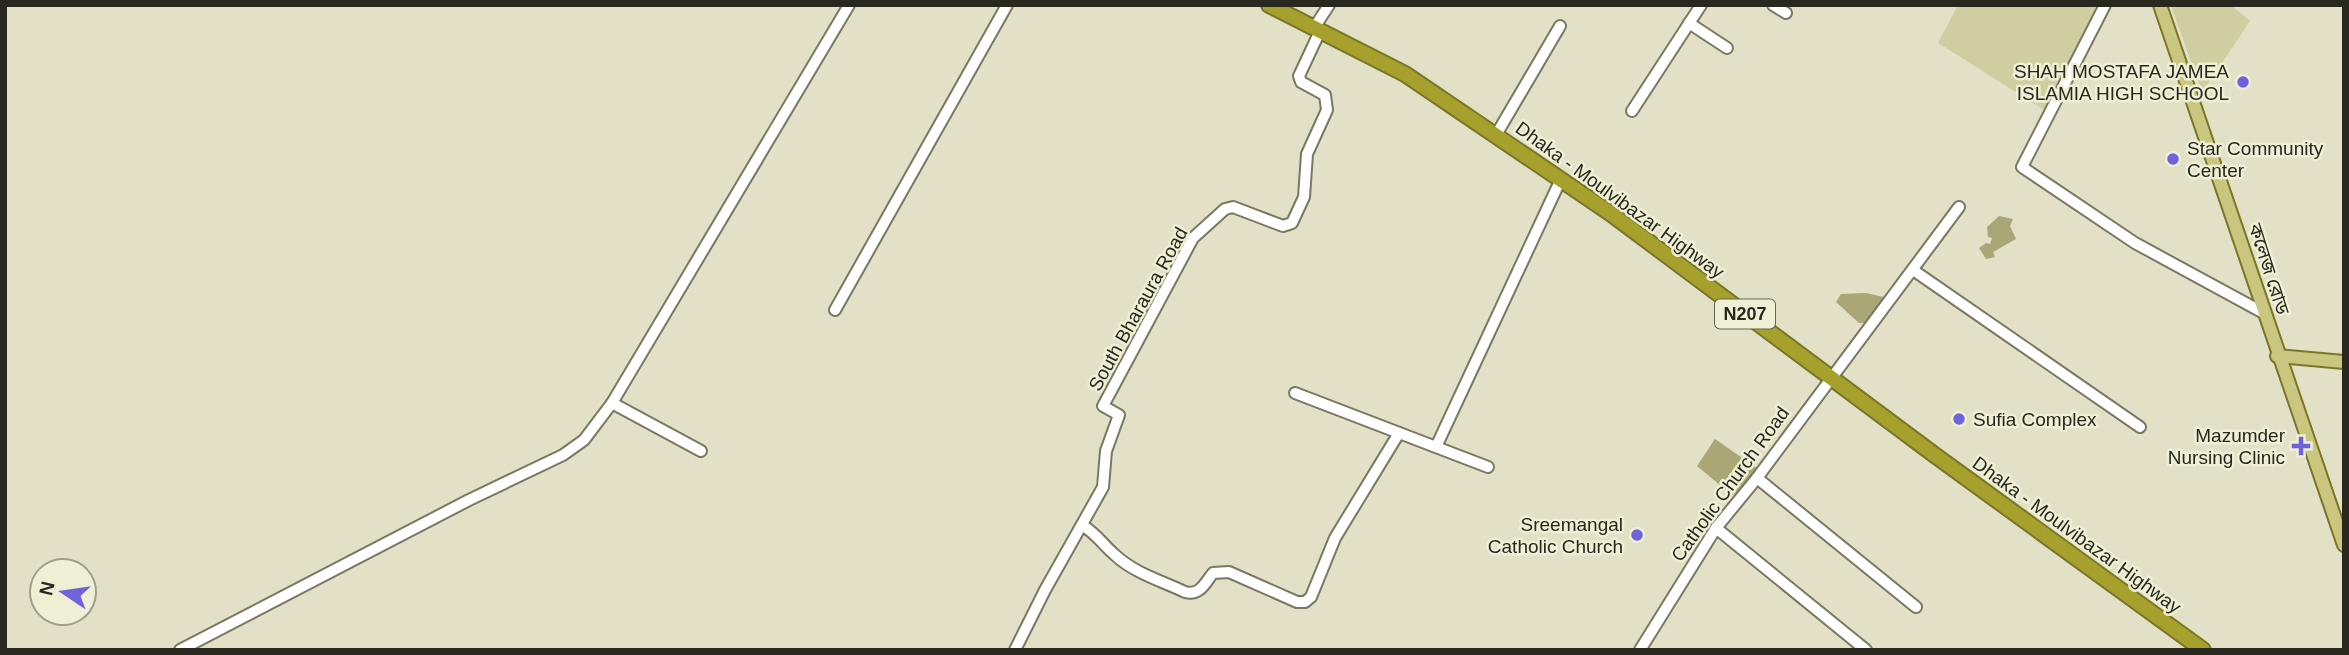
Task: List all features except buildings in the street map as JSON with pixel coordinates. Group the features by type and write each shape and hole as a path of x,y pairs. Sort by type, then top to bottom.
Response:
{"highway":[{"name":"Dhaka - Moulvibazar Highway","path":"1269,5 1405,74 1561,179 2199,649"}],"main road":[{"name":"কলেজ রোড","path":"2160,5 2262,312 2344,545"},
{"path":"2277,356 2344,362"}],"street":[{"path":"180,650 563,455 584,440 612,403 849,5"},
{"path":"835,310 1007,5"},
{"path":"1317,30 1329,5"},
{"path":"1632,111 1701,5"},
{"path":"1773,5 1786,13"},
{"path":"2105,5 2022,167 2136,243 2262,312"},
{"path":"1689,23 1727,48"},
{"path":"1496,135 1560,26"},
{"name":"South Bharaura Road","path":"1015,650 1103,487 1106,451 1119,415 1103,407 1193,238 1225,209 1234,207 1283,226 1292,223 1306,187 1304,163 1327,110 1325,95 1301,82 1299,76 1317,30"},
{"path":"1436,447 1561,179"},
{"name":"Catholic Church Road","path":"1640,650 1716,528 1757,478 1959,208"},
{"path":"1913,270 2140,427"},
{"path":"1295,393 1488,467"},
{"path":"612,403 701,451"},
{"path":"1082,525 1103,539 1113,554 1133,568 1185,592 1192,594 1200,590 1213,573 1229,572 1297,602 1305,602 1311,597 1335,538 1399,433"},
{"path":"1757,478 1916,607"},
{"path":"1716,528 1866,650"}],"green space":[{"path":"1958,5 2103,5 2046,111 1938,43"},
{"path":"2175,5 2231,5 2250,21 2202,93 2172,8"}],"shaded area":[{"path":"1999,216 2013,219 2010,226 2016,239 1993,252 1995,257 1986,259 1979,248 1986,243 1990,244 1992,238 1988,237 1987,227"},
{"path":"1866,293 1888,298 1869,323 1859,323 1836,302 1841,294"},
{"path":"1715,439 1758,469 1743,491 1732,495 1697,466"}],"place":[{"name":"SHAH MOSTAFA JAMEA ISLAMIA HIGH SCHOOL","path":"2243,82"},
{"name":"Star Community Center","path":"2173,159"},
{"name":"Sufia Complex","path":"1959,419"},
{"name":"Mazumder Nursing Clinic","path":"2301,446"},
{"name":"Sreemangal Catholic Church","path":"1637,535"}]}
